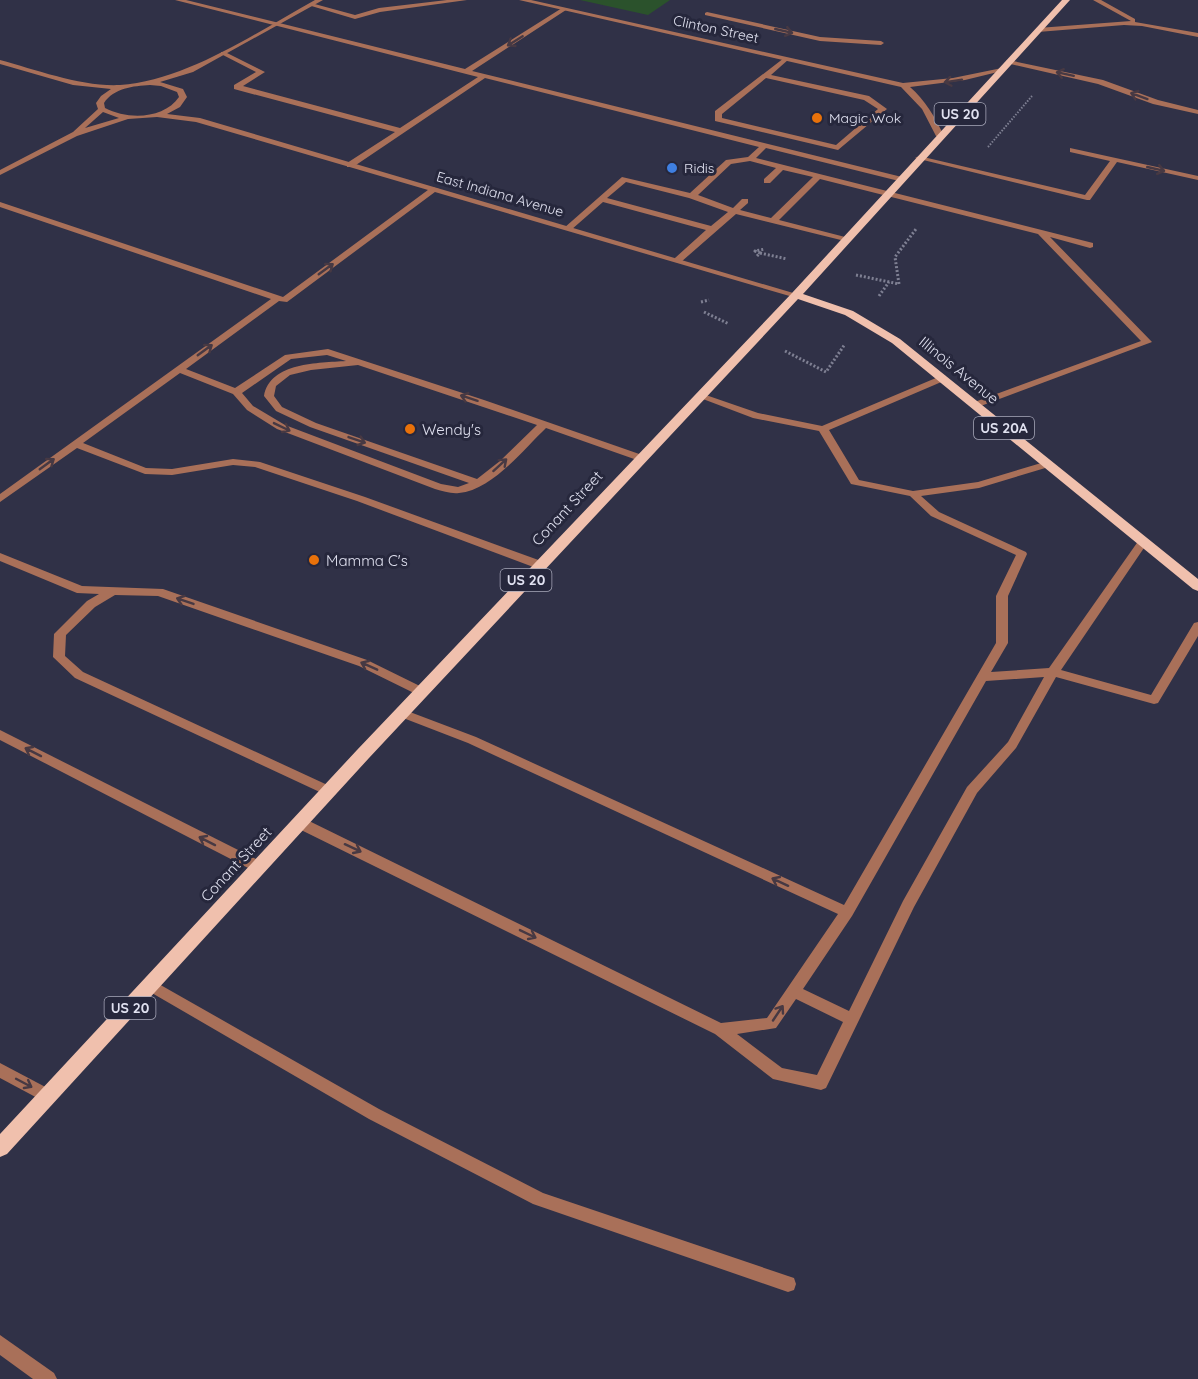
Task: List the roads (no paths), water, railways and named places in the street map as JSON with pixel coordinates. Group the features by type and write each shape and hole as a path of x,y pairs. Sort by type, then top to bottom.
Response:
{"main road":[{"name":"Conant Street","path":"0,1148 402,712 796,295 887,192 1066,0"},
{"name":"Illinois Avenue","path":"796,295 849,313 896,340 1198,586"}],"street":[{"path":"178,0 899,179"},
{"path":"0,62 74,82 122,87 150,83 191,70 320,0"},
{"path":"311,5 355,17 379,10 464,0"},
{"name":"Clinton Street","path":"522,0 903,85 954,81 1005,66"},
{"path":"1096,0 1113,12 1142,24"},
{"path":"466,72 564,9"},
{"path":"707,14 820,39 881,43"},
{"path":"1038,30 1102,23 1142,24 1198,35"},
{"path":"223,53 261,72 237,87 401,131"},
{"path":"705,132 718,116 786,59"},
{"path":"1005,66 1053,72 1100,82 1156,102 1198,112"},
{"path":"180,92 191,70"},
{"path":"350,165 484,76"},
{"path":"718,116 815,136 825,146 838,148 883,109 866,98 767,76"},
{"path":"74,82 103,97"},
{"path":"0,174 74,134 127,118 156,115 173,109 180,103 183,97 173,87 150,83"},
{"path":"903,85 914,93 923,105 940,136"},
{"path":"122,87 103,97 100,103 102,109 107,113 127,118"},
{"name":"East Indiana Avenue","path":"180,103 197,120"},
{"path":"74,134 102,109"},
{"name":"East Indiana Avenue","path":"156,115 197,120 796,295"},
{"path":"750,159 764,146"},
{"path":"838,148 842,165"},
{"path":"1073,150 1198,178"},
{"path":"919,158 1087,198 1115,159"},
{"path":"692,196 729,162 750,159 1090,245"},
{"path":"766,181 781,167"},
{"path":"773,221 818,176"},
{"path":"568,228 625,179 692,196 734,211 846,240"},
{"path":"0,204 284,300 435,189"},
{"path":"601,199 712,229"},
{"path":"678,260 745,201"},
{"path":"975,405 1147,342 1040,232"},
{"path":"0,499 278,298"},
{"path":"236,392 288,357 328,352 641,458"},
{"path":"359,362 311,367 287,373 271,385 269,396 279,409 313,424 478,483"},
{"path":"179,369 236,392 250,408 281,427 439,487 458,490 478,483 544,424"},
{"path":"700,396 756,416 823,429 943,378"},
{"path":"823,429 855,482 913,494 979,485 1048,464"},
{"path":"76,444 145,471 172,472 233,462 256,464 361,499 540,565"},
{"path":"720,1029 771,1024 847,912 1002,643 1002,596 1022,554 935,514 913,494"},
{"path":"300,823 720,1029 778,1074 821,1083 908,905 972,790 1012,745 1053,672 1143,542"},
{"path":"0,557 81,590 159,592 363,663 422,692"},
{"path":"114,591 91,604 60,634 59,657 79,675 329,791"},
{"path":"983,677 1053,672 1154,700 1198,626"},
{"path":"402,712 472,740 847,912"},
{"path":"0,735 259,867"},
{"path":"150,985 375,1114 539,1198 788,1284"},
{"path":"793,991 852,1019"},
{"path":"0,1070 48,1096"},
{"path":"0,1344 48,1379"}],"place":[{"name":"Magic Wok","path":"817,118"},
{"name":"Ridis","path":"672,168"},
{"name":"Wendy's","path":"410,429"},
{"name":"Mamma C's","path":"314,560"}]}
